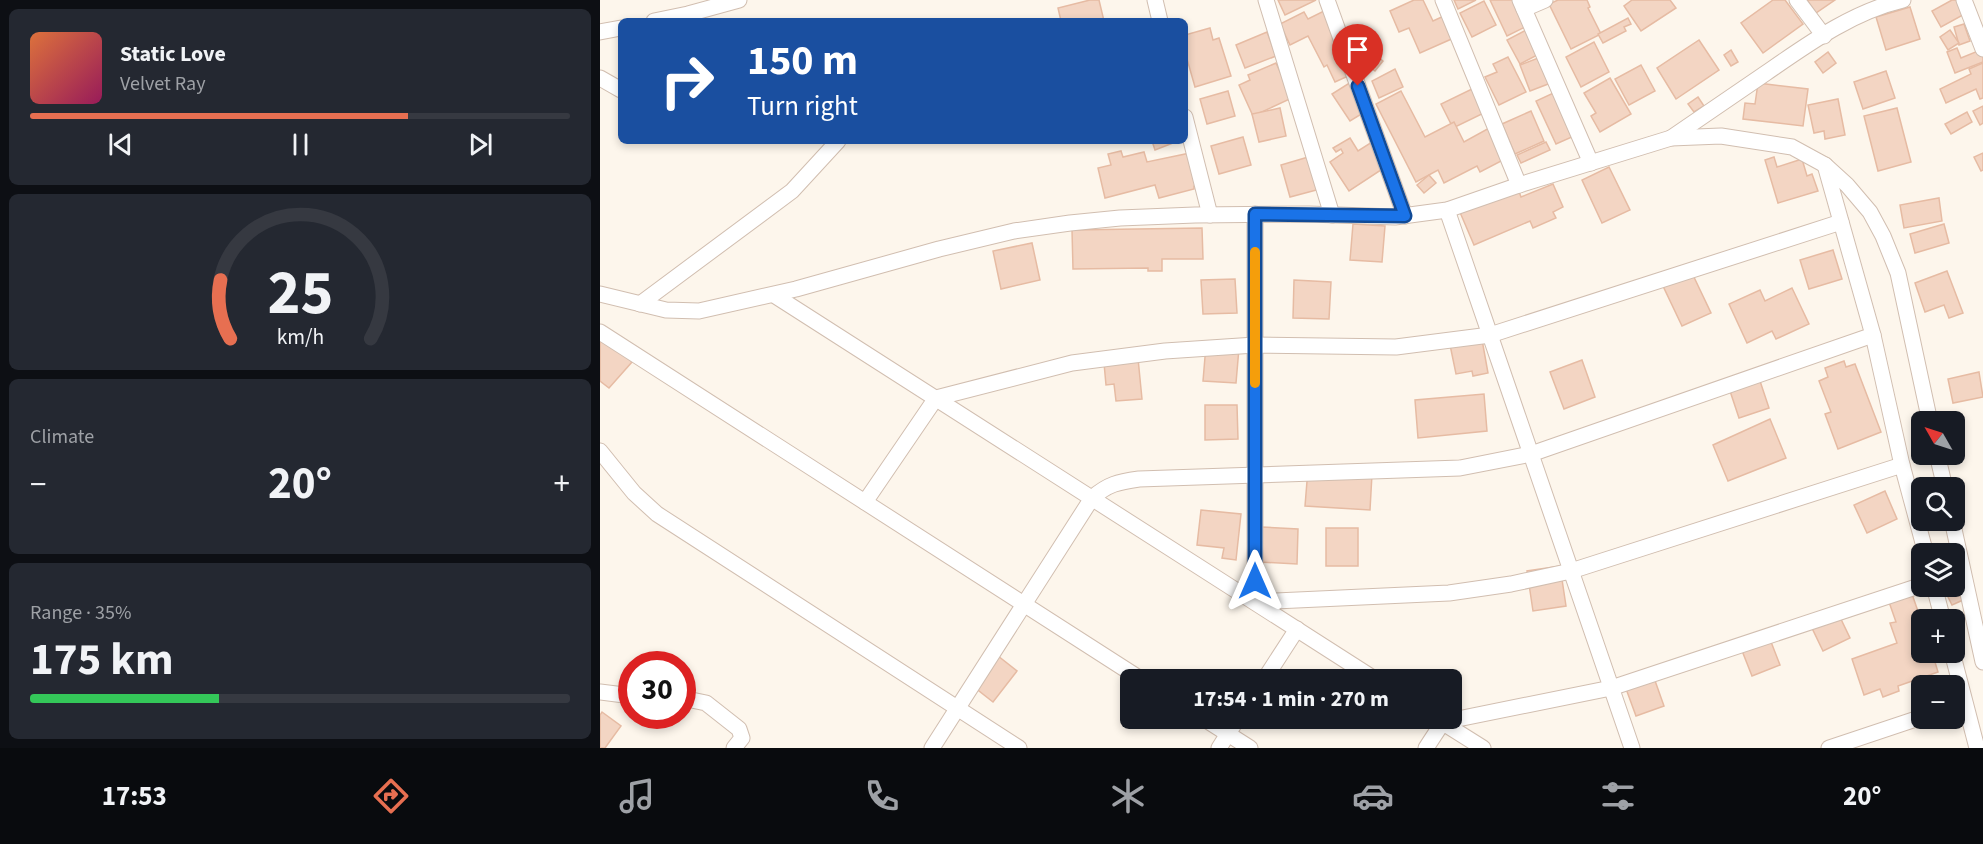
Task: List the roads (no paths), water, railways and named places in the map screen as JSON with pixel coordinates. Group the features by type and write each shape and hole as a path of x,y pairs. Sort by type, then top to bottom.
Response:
{"street":[{"path":"669,18 739,0"},
{"path":"1155,0 1159,18"},
{"path":"1266,0 1332,215"},
{"path":"1327,0 1405,216"},
{"path":"1443,0 1519,185"},
{"path":"1545,0 1522,5 1591,163"},
{"path":"1797,0 1824,36"},
{"path":"1671,138 1798,51 1855,17 1903,0"},
{"path":"1964,0 1983,49"},
{"path":"600,32 618,29"},
{"path":"600,78 618,89"},
{"path":"1188,129 1210,215"},
{"path":"600,294 666,310 699,311 774,295 939,249 1014,231 1120,218 1255,214 1405,216 1447,210 1671,138 1721,136 1792,147 1825,165 1847,185 1870,212 1883,236 1898,273 1928,411"},
{"path":"640,304 792,191 835,144"},
{"path":"1825,165 1873,335 1902,465 1923,543"},
{"path":"1447,210 1632,748"},
{"path":"1255,214 1255,602"},
{"path":"865,502 936,398 1072,363 1165,351 1255,345 1396,346 1490,335 1841,222"},
{"path":"774,295 1359,669"},
{"path":"600,332 1125,669"},
{"path":"932,748 1092,498 1104,488 1118,482 1139,479 1460,468 1531,454 1873,335"},
{"path":"600,451 634,493 657,514 1018,748"},
{"path":"1255,602 1449,593 1511,584 1571,571 1902,465"},
{"path":"1954,531 1983,662"},
{"path":"1462,716 1611,688 1911,589"},
{"path":"1271,669 1297,629"},
{"path":"600,692 618,694"},
{"path":"696,701 706,703 739,729 742,738 734,748"},
{"path":"1965,717 1977,748"},
{"path":"1829,748 1911,721"},
{"path":"1220,729 1250,748"},
{"path":"1220,748 1231,729"},
{"path":"1426,748 1436,729"},
{"path":"1454,729 1483,748"},
{"path":"1875,733 1879,748"}]}
